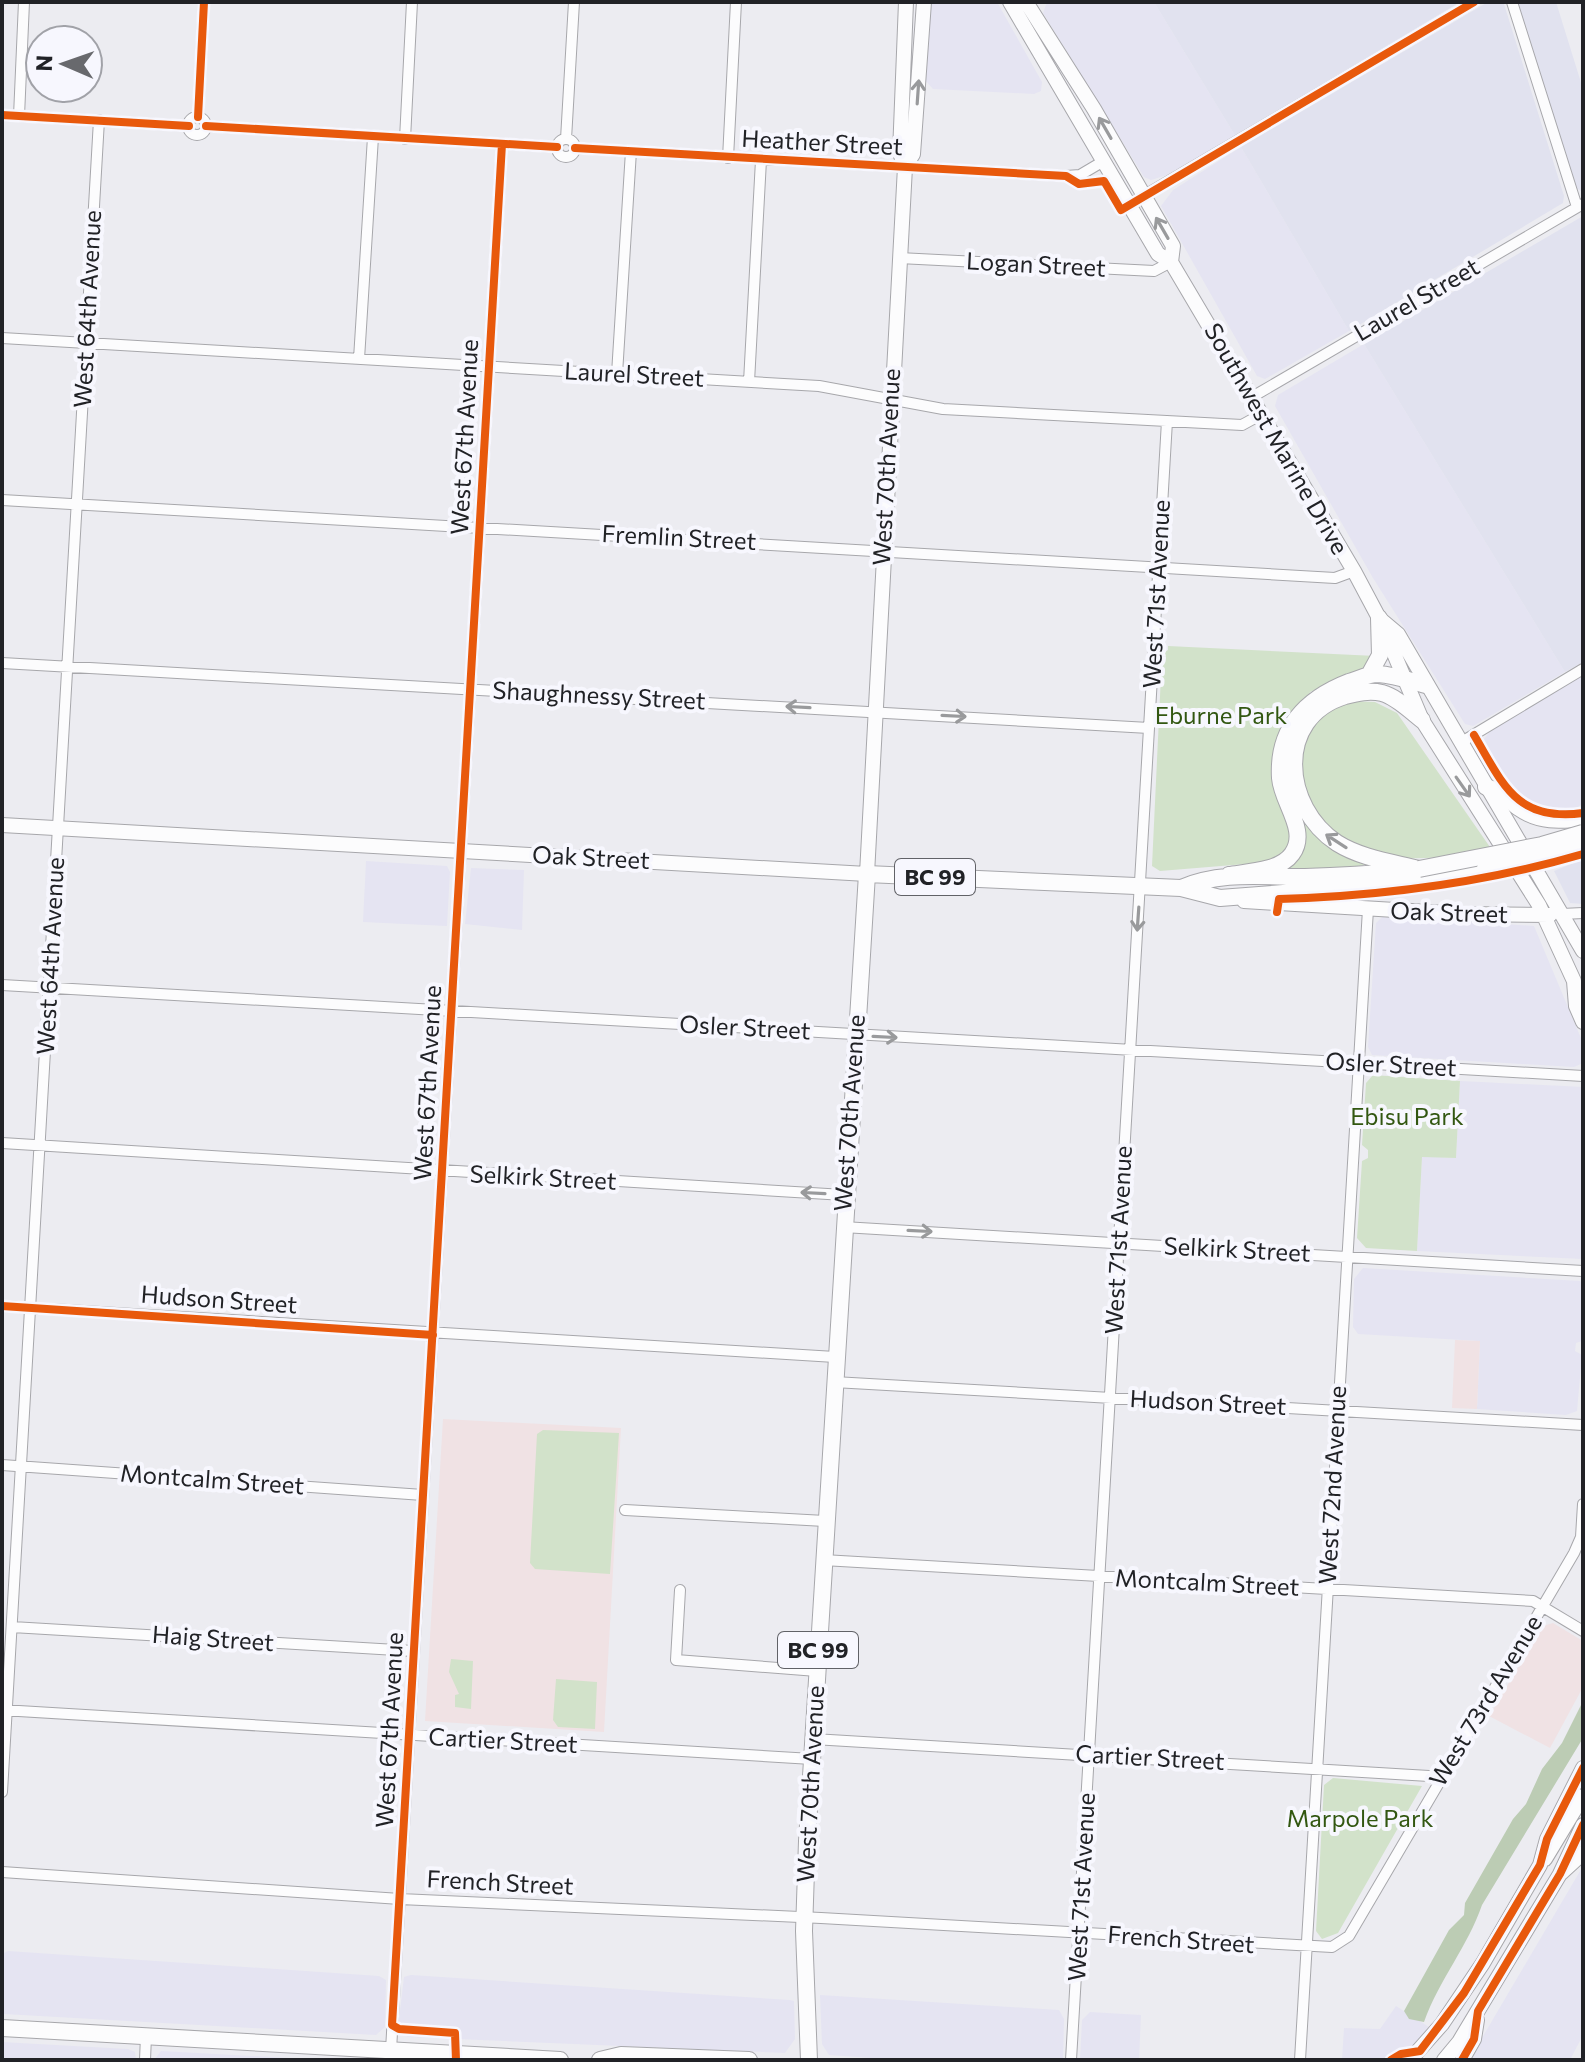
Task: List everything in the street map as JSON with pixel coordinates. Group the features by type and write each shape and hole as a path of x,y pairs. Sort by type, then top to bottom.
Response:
{"highway":[{"path":"1369,675 1380,655 1379,618"},
{"path":"1229,875 1278,865 1292,854 1297,832 1280,774 1287,733 1299,714 1322,693 1369,675 1402,678 1426,685"},
{"path":"1412,872 1349,849 1325,834 1300,802 1293,764 1302,730 1317,712 1337,699 1358,693 1381,693 1422,720"},
{"path":"1486,787 1500,790 1533,816 1575,819"},
{"name":"BC 99","path":"1412,872 1583,833"},
{"name":"BC 99","path":"1412,872 1496,869 1583,846"},
{"name":"Oak Street","path":"1181,888 1204,878 1229,875 1327,877 1412,872"},
{"name":"Oak Street","path":"867,874 1181,888 1220,898 1412,872"},
{"name":"West 70th Avenue","path":"809,2060 804,1917 844,1195 867,874"},
{"path":"2,2028 146,2036 305,2053 391,2050 456,2057 560,2060"},
{"path":"600,2060 621,2055 749,2060"}],"main road":[{"name":"West 70th Avenue","path":"867,874 905,167 900,148 906,2"},
{"name":"West 70th Avenue","path":"905,167 913,154 924,2"},
{"name":"Southwest Marine Drive","path":"1018,3 1144,196 1173,246 1171,262"},
{"name":"Southwest Marine Drive","path":"1018,3 1102,162 1158,254 1171,262 1354,571 1379,618 1422,720 1450,768 1512,858 1544,915 1578,987 1576,1006 1583,1022"},
{"name":"Southwest Marine Drive","path":"1379,618 1398,634 1583,951"},
{"name":"Oak Street","path":"2,825 867,874"},
{"name":"Oak Street","path":"1220,898 1277,905 1562,914"},
{"path":"1540,1865 1547,1839 1583,1768"},
{"path":"1410,2060 1464,1993 1583,1796"},
{"path":"1444,2060 1478,2011 1560,1874 1583,1825"},
{"path":"1560,1874 1583,1853"},
{"path":"1462,2060 1474,2039 1478,2011"}],"street":[{"path":"19,116 24,2"},
{"path":"2,115 189,126 198,117 204,2"},
{"path":"405,139 412,2"},
{"path":"198,117 206,126 557,147 566,139 574,2"},
{"path":"728,158 736,2"},
{"path":"1128,205 1474,2"},
{"path":"1512,2 1580,205"},
{"name":"West 64th Avenue","path":"2,1792 4,1710 12,1627 99,120"},
{"path":"189,126 198,135 206,126"},
{"path":"359,359 373,137"},
{"path":"566,139 575,148"},
{"name":"West 67th Avenue","path":"391,2050 502,144"},
{"name":"Heather Street","path":"557,147 565,157 575,148 1066,176 1080,175 1102,162"},
{"path":"617,374 631,151"},
{"path":"749,382 761,160"},
{"name":"Laurel Street","path":"1252,397 1580,205"},
{"name":"Logan Street","path":"899,258 1154,271 1171,262"},
{"name":"Laurel Street","path":"2,338 819,386 943,409 1242,425 1262,414"},
{"name":"West 71st Avenue","path":"1071,2060 1167,421"},
{"name":"Fremlin Street","path":"2,500 810,546 1158,570 1335,578 1354,571"},
{"name":"Shaughnessy Street","path":"2,663 1149,728"},
{"path":"1460,743 1583,669"},
{"name":"West 72nd Avenue","path":"1300,2060 1368,909"},
{"name":"Oak Street","path":"1562,914 1583,913"},
{"name":"Osler Street","path":"2,985 1583,1076"},
{"name":"Selkirk Street","path":"2,1143 844,1195"},
{"name":"Selkirk Street","path":"843,1227 1583,1271"},
{"name":"Hudson Street","path":"2,1306 433,1335 835,1357"},
{"name":"Hudson Street","path":"834,1382 1583,1425"},
{"name":"Montcalm Street","path":"2,1465 423,1495"},
{"name":"West 73rd Avenue","path":"1306,1947 1332,1947 1349,1936 1578,1545 1583,1504"},
{"path":"625,1510 825,1521"},
{"path":"2,1554 16,1551"},
{"name":"Montcalm Street","path":"823,1560 1533,1601 1583,1631"},
{"path":"680,1590 676,1660 817,1671"},
{"name":"Haig Street","path":"12,1627 413,1651"},
{"name":"Cartier Street","path":"4,1710 812,1759"},
{"name":"Cartier Street","path":"813,1739 1317,1767 1429,1776 1438,1781"},
{"name":"French Street","path":"2,1872 400,1899 804,1917 1306,1947"},
{"path":"145,2060 146,2036"}],"shaded area":[{"path":"930,2 997,2 1042,82 1041,91 1034,94 933,89 925,80"},
{"path":"1047,2 1154,2 1236,137 1167,175 1151,180 1144,177 1043,13"},
{"path":"1154,2 1460,2 1236,137"},
{"path":"1488,2 1504,4 1564,196 1563,203 1349,331 1241,147"},
{"path":"1517,2 1556,2 1583,89 1583,192 1576,188"},
{"path":"1241,147 1349,331 1265,379 1257,376 1161,206 1173,190"},
{"path":"1583,216 1583,662 1565,672 1364,344"},
{"path":"1364,344 1565,672 1473,726 1465,724 1373,578 1275,406 1278,395"},
{"path":"1583,675 1583,804 1567,813 1548,816 1506,791 1480,749 1481,743 1491,730"},
{"path":"1583,859 1583,904 1570,903 1554,871"},
{"path":"366,861 447,866 450,872 447,926 363,922"},
{"path":"471,868 524,870 522,930 465,924"},
{"path":"1383,916 1534,926 1583,1043 1583,1063 1574,1067 1372,1055 1368,1047 1376,923"},
{"path":"1460,1081 1583,1087 1583,1259 1417,1251 1422,1156 1456,1158"},
{"path":"1363,1268 1580,1281 1583,1285 1583,1328 1582,1341 1576,1343 1575,1351 1582,1355 1577,1411 1566,1415 1477,1409 1480,1341 1358,1334 1353,1327 1354,1279"},
{"path":"1455,1340 1480,1341 1477,1409 1452,1408"},
{"path":"443,1419 621,1428 604,1732 425,1721"},
{"path":"1553,1623 1583,1641 1583,1687 1550,1748 1489,1716 1543,1626"},
{"path":"1583,1866 1583,2035 1570,2060 1469,2060"},
{"path":"8,1951 379,1976 386,1980 385,2027 376,2035 4,2014 2,1954"},
{"path":"411,1975 790,2000 794,2001 795,2039 785,2053 408,2037 399,2032 399,2019 404,1977"},
{"path":"820,1995 1059,2010 1064,2019 1063,2060 898,2060 829,2055 822,2044"},
{"path":"1396,2006 1429,2027 1408,2051 1396,2060 1342,2060 1344,2028 1380,2029"},
{"path":"1090,2012 1141,2015 1139,2060 1080,2060 1082,2020"},
{"path":"2,2042 128,2049 135,2052 136,2060 2,2060"},
{"path":"161,2051 289,2058 293,2060 154,2060"}],"green space":[{"name":"Eburne Park","path":"1168,646 1376,656 1368,668 1310,692 1292,834 1285,854 1270,862 1160,871 1152,866 1162,654"},
{"path":"1351,701 1375,702 1397,713 1492,850 1431,858 1385,856 1352,844 1321,819 1301,784 1298,765 1301,746 1319,719"},
{"path":"1304,818 1367,864 1348,869 1282,871"},
{"name":"Ebisu Park","path":"1373,1075 1460,1081 1456,1158 1422,1157 1417,1251 1366,1248 1357,1238 1362,1161 1368,1158 1368,1150 1362,1145 1366,1083"},
{"path":"543,1430 619,1433 610,1574 535,1569 530,1563 537,1434"},
{"path":"451,1659 473,1661 471,1709 455,1707 455,1695 459,1694 449,1672"},
{"path":"556,1679 597,1682 595,1729 558,1727 553,1720"},
{"path":"1583,1701 1583,1738 1482,1905 1424,2022 1409,2019 1404,2011 1449,1930 1464,1915 1465,1903 1513,1819 1526,1804 1542,1769 1562,1743"},
{"name":"Marpole Park","path":"1333,1778 1422,1786 1338,1933 1322,1939 1316,1931 1324,1785"}],"cycle path":[{"path":"198,117 204,2"},
{"path":"575,148 1066,176 1079,184 1104,181 1121,210 1474,2"},
{"path":"2,115 189,126"},
{"path":"206,126 557,147"},
{"path":"456,2060 455,2033 399,2029 392,2025 502,144"},
{"path":"1474,735 1514,796 1542,812 1583,813"},
{"path":"1277,912 1279,899 1356,895 1432,886 1508,873 1583,854"},
{"path":"2,1306 433,1335"},
{"path":"1391,2060 1401,2054 1420,2051 1464,1993 1540,1865 1547,1839 1583,1768"},
{"path":"1462,2060 1474,2039 1478,2011 1560,1874 1583,1825"}]}
